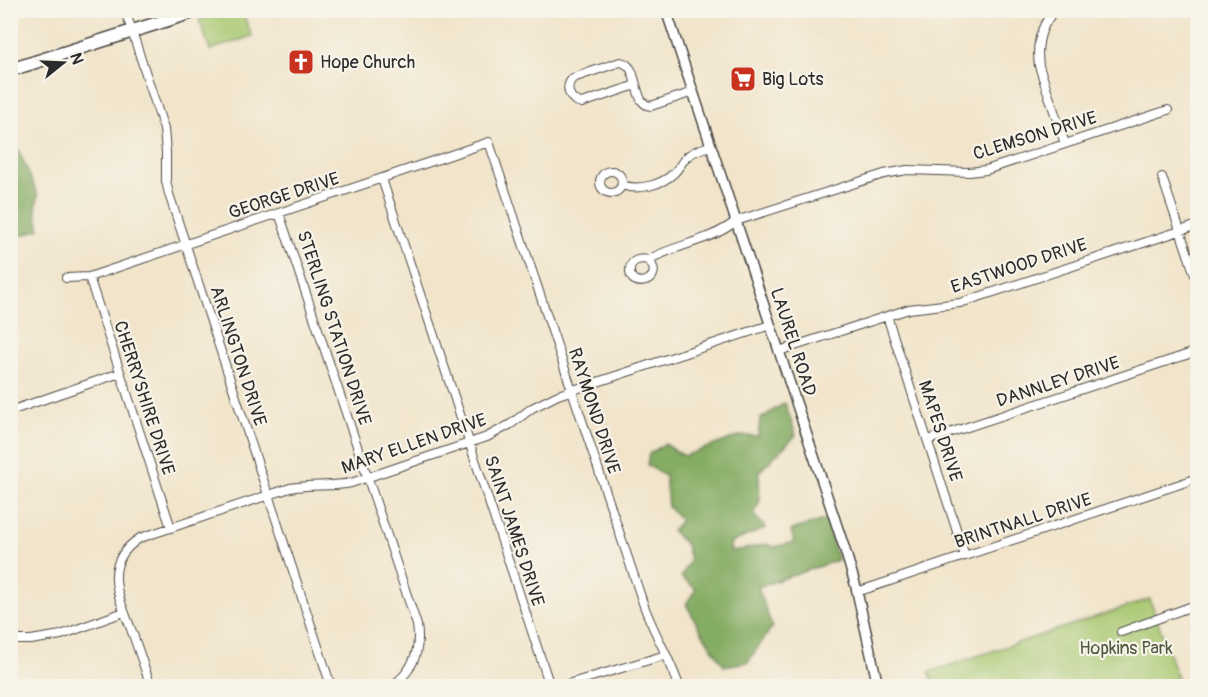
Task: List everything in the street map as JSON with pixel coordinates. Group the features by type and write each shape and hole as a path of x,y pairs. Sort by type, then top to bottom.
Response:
{"main road":[{"path":"10,70 199,10"}],"street":[{"name":"ARLINGTON DRIVE","path":"125,10 164,129 166,181 169,194 330,687"},
{"name":"LAUREL ROAD","path":"666,10 845,550 857,592 878,687"},
{"path":"1054,10 1042,29 1038,56 1039,66 1065,144"},
{"path":"636,85 578,103 571,98 568,87 573,78 620,62 627,64 630,68 636,85 641,100 647,105 651,106 693,92"},
{"name":"CLEMSON DRIVE","path":"648,260 658,254 708,238 736,221 884,174 907,170 969,172 986,170 1168,110"},
{"name":"GEORGE DRIVE","path":"66,278 89,278 489,142"},
{"name":"RAYMOND DRIVE","path":"489,142 649,621 679,687"},
{"path":"622,185 642,187 663,181 677,170 687,156 711,146"},
{"path":"1162,177 1197,284"},
{"name":"SAINT JAMES DRIVE","path":"382,179 550,687"},
{"name":"STERLING STATION DRIVE","path":"279,213 417,625 417,654 401,680 392,687"},
{"name":"EASTWOOD DRIVE","path":"779,351 922,306 960,303 1197,225"},
{"name":"CHERRYSHIRE DRIVE","path":"89,278 171,528"},
{"name":"MAPES DRIVE","path":"886,316 965,556"},
{"name":"MARY ELLEN DRIVE","path":"151,687 115,581 115,572 121,556 132,543 140,538 290,488 337,485 368,477 487,437 544,401 770,325"},
{"name":"DANNLEY DRIVE","path":"928,440 1197,351"},
{"path":"10,411 120,373"},
{"name":"BRINTNALL DRIVE","path":"857,592 1197,478"},
{"path":"1120,632 1197,604"},
{"path":"10,640 44,638 62,634 124,612"},
{"path":"561,687 666,655"}],"green space":[{"path":"224,10 242,11 252,36 210,50 199,19"},
{"path":"10,130 38,195 36,210 40,229 11,239"},
{"path":"785,403 796,435 759,472 760,501 753,514 766,528 730,543 731,552 766,544 775,547 794,542 791,530 825,520 838,560 758,587 772,627 748,662 724,666 686,604 696,589 681,577 690,560 686,545 672,531 681,520 668,507 665,476 647,465 649,454 665,444 684,456 739,436 758,436 760,419"},
{"name":"Hopkins Park","path":"1150,599 1180,686 934,686 929,672"}],"place":[{"name":"Hope Church","path":"301,62"},
{"name":"Big Lots","path":"743,79"}]}
